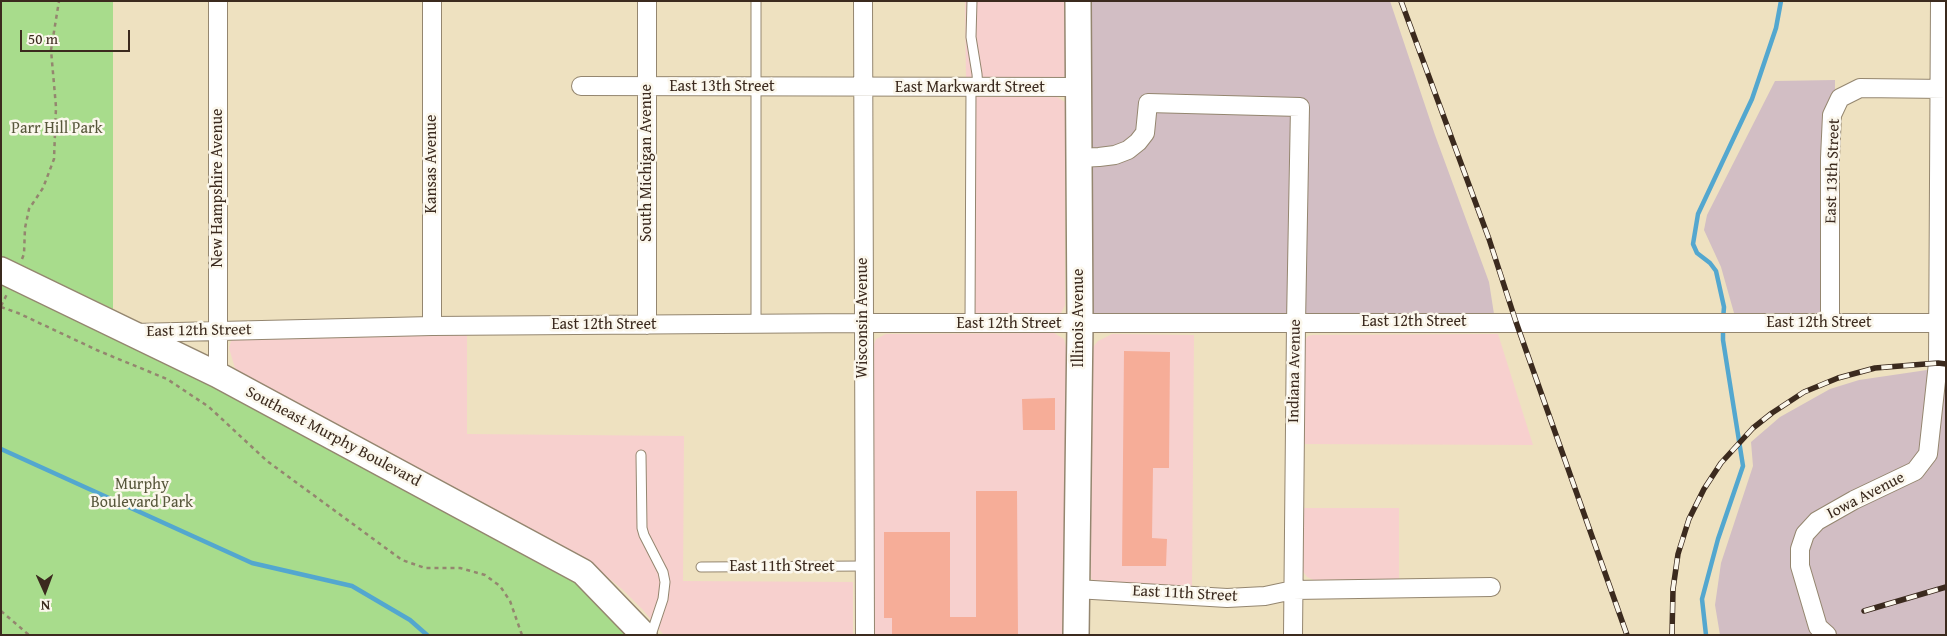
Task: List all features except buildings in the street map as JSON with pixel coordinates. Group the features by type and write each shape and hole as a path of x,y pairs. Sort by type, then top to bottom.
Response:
{"street":[{"name":"New Hampshire Avenue","path":"218,1 218,374"},
{"name":"Kansas Avenue","path":"432,1 432,326"},
{"name":"South Michigan Avenue","path":"647,1 647,325"},
{"name":"Wisconsin Avenue","path":"863,1 862,323 865,635"},
{"name":"Illinois Avenue","path":"1076,635 1080,324 1078,1"},
{"name":"Iowa Avenue","path":"1822,631 1800,566 1800,549 1805,534 1817,521 1854,500 1915,471 1928,454 1942,323 1943,89 1940,1"},
{"name":"East 13th Street","path":"581,86 863,88"},
{"name":"East Markwardt Street","path":"863,88 1078,87"},
{"name":"East 13th Street","path":"1830,323 1830,158 1832,115 1840,98 1860,88 1943,89"},
{"name":"Indiana Avenue","path":"1078,158 1115,155 1128,150 1138,142 1144,133 1148,103 1300,107 1293,635"},
{"name":"Southeast Murphy Boulevard","path":"8,273 218,374 583,572 644,635"},
{"name":"East 12th Street","path":"131,333 432,326 862,323 1942,323"},
{"name":"East 11th Street","path":"1076,589 1227,598 1264,596 1293,590 1491,587"}],"lane":[{"path":"756,1 756,324"},
{"path":"970,324 975,88 978,74 971,37 972,1"},
{"path":"641,455 642,528 660,566 665,582 663,599 650,635"},
{"name":"East 11th Street","path":"700,567 864,566"}],"path":[{"path":"59,1 51,50 56,107 54,159 44,188 29,209 25,228 24,254 8,273 1,307 18,313 98,351 167,379 209,407 267,461 402,560 426,568 460,568 486,575 500,586 510,601 522,635"},
{"path":"1,611 29,635"}],"shaded area":[{"path":"965,1 1066,1 1066,73 1062,80 966,79"},
{"path":"1091,1 1390,1 1435,135 1489,282 1494,314 1100,317 1093,313 1091,306"},
{"path":"1835,80 1834,314 1734,313 1721,267 1704,230 1707,215 1775,81"},
{"path":"967,97 1057,97 1065,102 1065,305 1061,313 965,314"},
{"path":"1054,333 1064,339 1066,347 1067,635 873,635 873,347 876,339 886,334"},
{"path":"467,334 467,434 684,436 683,581 853,582 853,635 664,635 623,590 581,558 245,378 235,368 229,348 231,341 235,337"},
{"path":"1112,334 1194,335 1192,591 1095,583 1091,578 1091,354 1093,347 1098,341"},
{"path":"1498,334 1533,445 1302,444 1304,341 1308,336"},
{"path":"1927,370 1946,372 1946,635 1720,635 1715,605 1721,563 1753,466 1751,442 1780,417 1830,389 1859,380"},
{"path":"1302,508 1399,508 1399,579 1314,580 1307,577 1302,570"}],"green space":[{"name":"Parr Hill Park","path":"1,1 113,1 113,309 1,256"},
{"name":"Murphy Boulevard Park","path":"1,270 583,572 644,635 1,635"}],"waterway":[{"path":"1723,320 1724,307 1716,271 1710,263 1697,253 1693,244 1698,214 1752,99 1776,28 1781,1"},
{"path":"1706,635 1702,599 1718,539 1743,466 1723,340 1723,328"},
{"path":"1,449 252,563 352,586 410,620 427,635"}],"railway":[{"path":"1401,1 1489,239 1516,322 1627,635"},
{"path":"1672,635 1673,589 1678,554 1689,519 1704,489 1721,463 1753,428 1804,392 1838,378 1875,368 1946,364"},
{"path":"1864,611 1946,587"}]}
